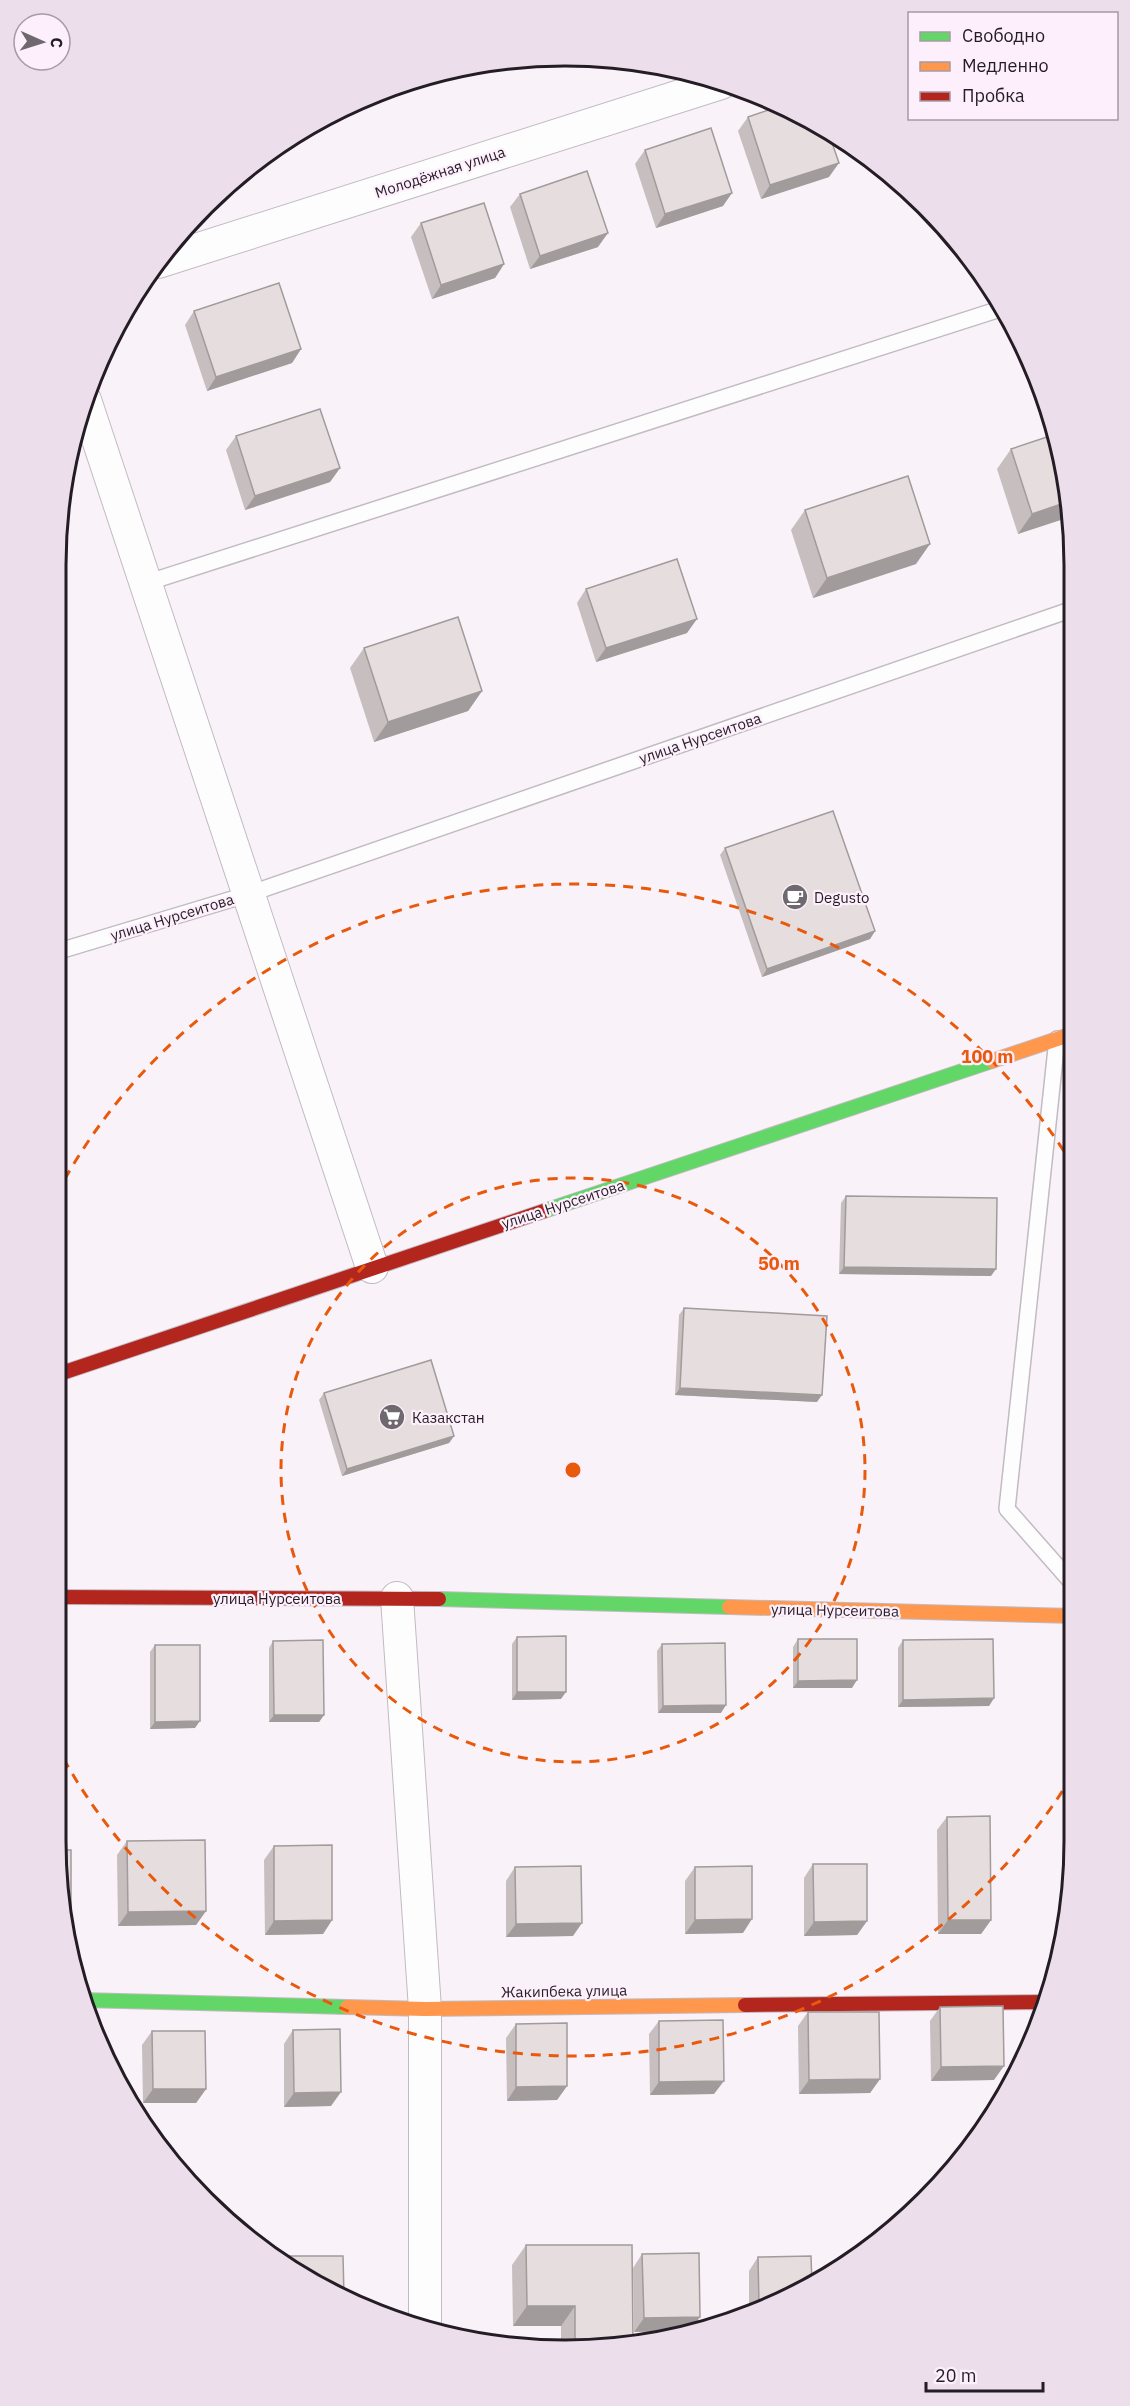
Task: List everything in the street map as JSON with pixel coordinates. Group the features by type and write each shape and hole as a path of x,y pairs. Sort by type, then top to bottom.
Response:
{"street":[{"name":"Молодёжная улица","path":"172,258 707,87"},
{"path":"90,414 372,1267"},
{"name":"улица Нурсеитова","path":"66,1372 1064,1037"},
{"name":"улица Нурсеитова","path":"66,1597 398,1598 1064,1616"},
{"path":"398,1598 425,2009 425,2320"},
{"name":"Жакипбека улица","path":"92,2000 425,2009 1038,2002"}],"lane":[{"path":"146,583 994,311"},
{"name":"улица Нурсеитова","path":"66,949 249,894 1064,612"},
{"path":"1057,1039 1007,1509 1064,1574"}],"building":[{"path":"769,110 786,117 833,144 839,163 770,185 748,117"},
{"path":"711,128 732,193 665,214 645,150"},
{"path":"587,171 608,233 540,256 520,194"},
{"path":"484,203 504,264 441,285 421,223"},
{"path":"279,283 301,349 216,377 194,311"},
{"path":"320,409 340,468 255,496 236,436"},
{"path":"1047,437 1060,504 1032,514 1011,449"},
{"path":"908,476 930,544 827,578 805,510"},
{"path":"677,559 697,619 606,648 586,589"},
{"path":"458,617 482,691 388,722 364,648"},
{"name":"Degusto","path":"833,811 875,931 767,969 725,848"},
{"path":"846,1196 997,1198 996,1269 844,1267"},
{"path":"684,1308 827,1316 822,1395 680,1388"},
{"path":"431,1360 454,1436 347,1469 324,1393"},
{"path":"566,1636 566,1692 517,1692 517,1637"},
{"path":"798,1639 857,1639 857,1680 798,1681"},
{"path":"993,1639 994,1698 903,1700 903,1640"},
{"path":"323,1640 324,1715 274,1715 273,1641"},
{"path":"725,1643 726,1705 663,1706 662,1644"},
{"path":"155,1645 200,1645 200,1721 155,1722"},
{"path":"990,1816 991,1920 948,1920 947,1817"},
{"path":"205,1840 206,1911 128,1912 127,1841"},
{"path":"332,1845 332,1920 274,1921 274,1846"},
{"path":"66,1850 71,1850 71,1911"},
{"path":"813,1864 867,1864 867,1921 814,1922"},
{"path":"581,1866 582,1923 516,1924 515,1867"},
{"path":"752,1866 752,1919 695,1920 695,1867"},
{"path":"1003,2006 1004,2066 941,2067 940,2007"},
{"path":"808,2012 879,2012 880,2079 809,2080"},
{"path":"723,2020 724,2081 659,2082 659,2021"},
{"path":"567,2023 567,2086 516,2087 516,2024"},
{"path":"340,2029 341,2092 294,2093 293,2030"},
{"path":"152,2031 205,2031 206,2089 153,2089"},
{"path":"526,2245 632,2245 633,2335 575,2340 575,2306 527,2306"},
{"path":"699,2253 700,2317 644,2318 642,2254"},
{"path":"288,2256 343,2256 344,2289"},
{"path":"811,2256 812,2274 759,2301 758,2257"}],"traffic: fast":[{"path":"544,1211 992,1061"},
{"path":"439,1599 729,1607"},
{"path":"92,2000 347,2007"}],"traffic: slow":[{"path":"992,1061 1064,1037"},
{"path":"729,1607 1064,1616"},
{"path":"347,2007 425,2009 745,2005"}],"traffic: jam":[{"path":"66,1372 544,1211"},
{"path":"66,1597 439,1599"},
{"path":"745,2005 1038,2002"}],"place":[{"name":"Degusto","path":"795,897"},
{"name":"Казакстан","path":"392,1417"}]}
